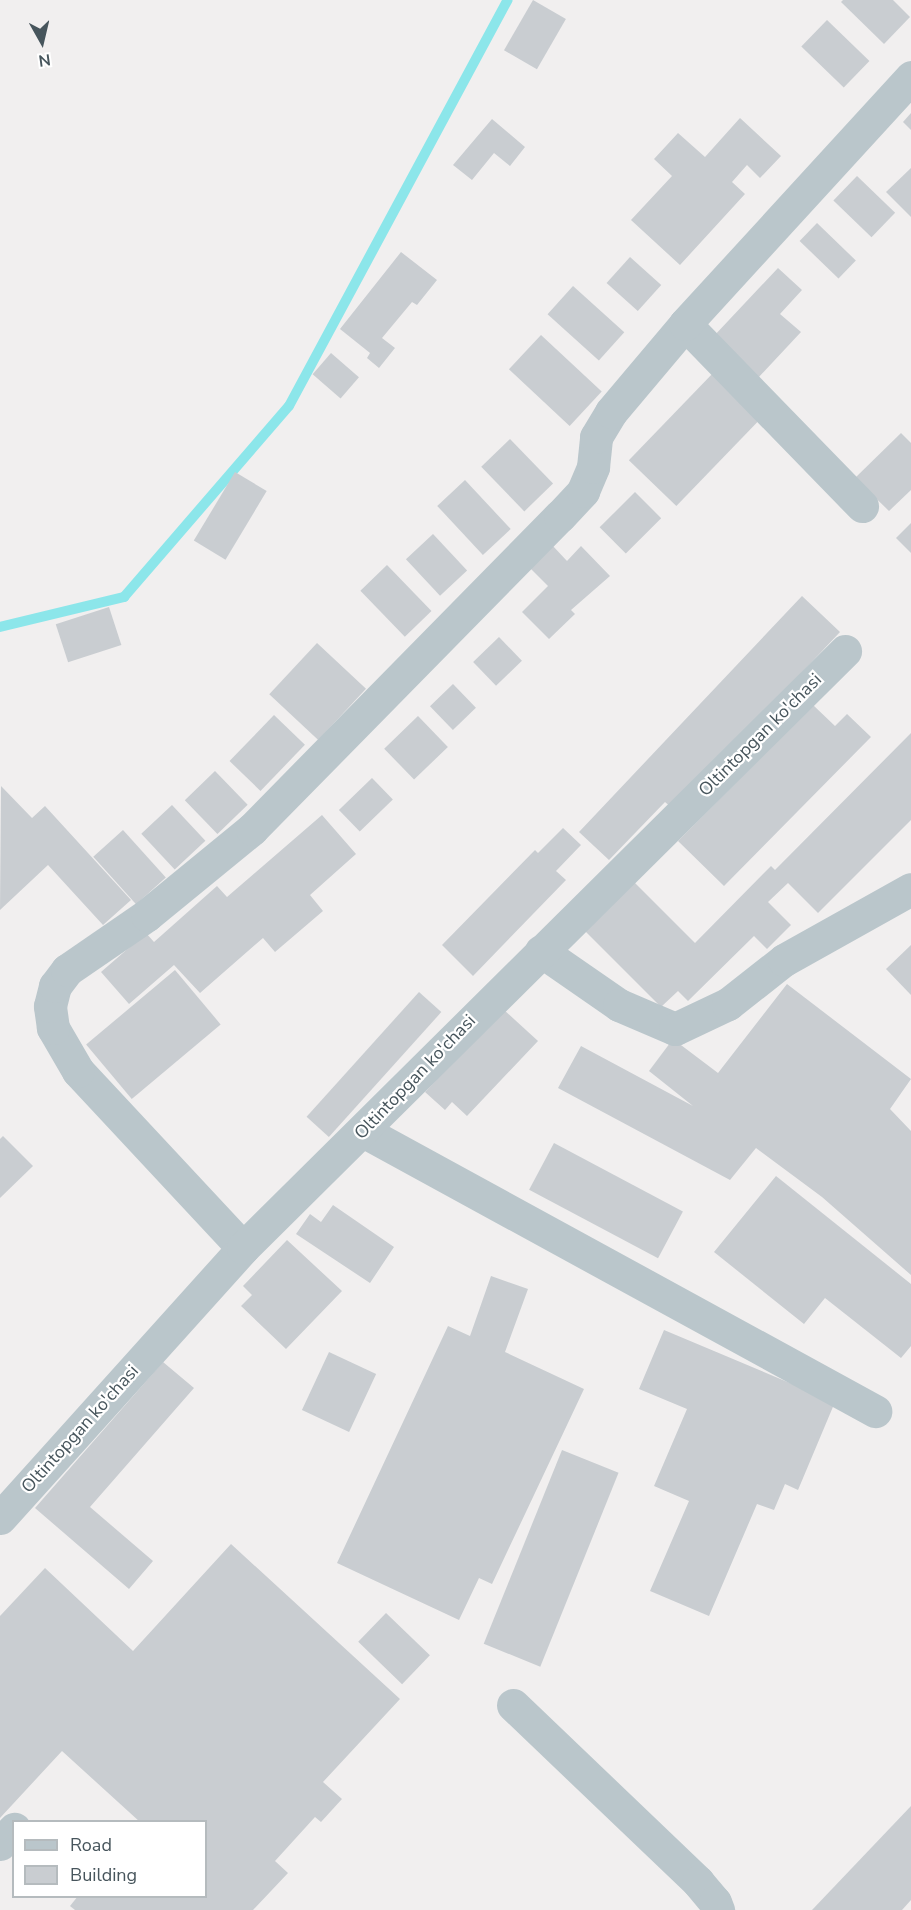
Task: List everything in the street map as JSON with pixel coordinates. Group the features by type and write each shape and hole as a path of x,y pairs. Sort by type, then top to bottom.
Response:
{"street":[{"path":"243,1248 78,1071 53,1028 50,1006 55,986 67,970 147,915 252,829 560,516 583,491 593,467 596,437 611,412 685,324 911,77"},
{"path":"685,324 862,506"},
{"name":"Oltintopgan ko'chasi","path":"0,1518 243,1248 845,651"},
{"path":"541,951 619,1005 675,1029 728,1004 784,960 911,890"},
{"path":"363,1131 875,1411"},
{"path":"513,1705 698,1882 718,1910"},
{"path":"0,1844 12,1831"}],"building":[{"path":"533,0 566,19 537,69 504,50"},
{"path":"843,0 893,0 910,17 884,44 841,2"},
{"path":"827,20 869,61 844,88 801,47"},
{"path":"911,113 911,130 903,122"},
{"path":"740,118 781,156 760,178 747,165 732,182 745,194 680,265 631,220 672,176 654,159 678,133 705,157"},
{"path":"492,119 525,147 510,166 494,153 472,180 453,165"},
{"path":"911,168 911,217 886,192"},
{"path":"857,176 895,213 872,237 833,200"},
{"path":"817,223 856,261 838,278 800,241"},
{"path":"401,252 437,280 417,305 412,302 382,338 395,348 379,368 367,358 370,353 340,329"},
{"path":"630,257 661,285 638,311 607,283"},
{"path":"778,268 802,290 780,314 801,332 758,378 713,337"},
{"path":"573,286 624,332 599,360 548,314"},
{"path":"541,335 602,392 570,426 509,369"},
{"path":"331,353 359,377 341,398 313,374"},
{"path":"715,371 762,417 676,506 629,460"},
{"path":"901,433 911,443 911,490 889,511 855,478"},
{"path":"510,439 553,484 524,511 481,467"},
{"path":"235,472 267,491 226,560 194,541"},
{"path":"465,480 511,529 483,555 437,506"},
{"path":"635,492 661,518 626,554 600,527"},
{"path":"911,523 911,553 896,538"},
{"path":"433,534 467,571 440,596 406,559"},
{"path":"552,545 567,561 581,546 610,576 571,610 575,614 549,639 522,612 548,586 529,567"},
{"path":"387,565 431,611 405,637 360,591"},
{"path":"802,596 840,632 673,809 665,802 609,860 579,832"},
{"path":"109,607 121,645 68,662 56,624"},
{"path":"499,637 522,661 496,686 473,662"},
{"path":"317,643 366,689 318,740 269,694"},
{"path":"453,684 476,708 453,730 430,706"},
{"path":"813,705 835,726 847,714 871,737 724,886 678,841"},
{"path":"274,715 305,745 260,791 230,761"},
{"path":"418,716 448,747 414,780 384,749"},
{"path":"911,733 911,820 818,913 788,883 768,902 791,925 767,949 754,936 688,1001 678,991 661,1007 577,923 626,874 695,943 771,866 775,870"},
{"path":"215,771 248,805 217,834 185,800"},
{"path":"372,778 393,800 360,832 339,810"},
{"path":"1,786 32,818 45,806 131,900 103,925 48,865 0,910"},
{"path":"172,805 205,841 175,869 141,834"},
{"path":"322,815 356,854 310,895 323,911 275,952 263,938 200,993 174,965 129,1004 101,972 146,933 154,942 217,886 227,897"},
{"path":"563,828 581,845 556,871 566,880 473,976 442,945 535,850 538,853"},
{"path":"123,830 166,878 136,904 93,857"},
{"path":"911,945 911,995 886,969"},
{"path":"175,970 221,1024 132,1099 86,1045"},
{"path":"787,984 911,1079 890,1109 911,1131 911,1275 822,1197 756,1148 730,1180 558,1088 581,1046 693,1106 649,1071 673,1039 718,1073"},
{"path":"419,992 441,1012 329,1137 307,1117"},
{"path":"503,1009 538,1041 467,1116 452,1102 445,1110 425,1092"},
{"path":"3,1136 33,1166 0,1198 0,1139"},
{"path":"554,1143 683,1212 658,1258 529,1190"},
{"path":"776,1176 911,1284 911,1346 901,1358 825,1298 804,1324 714,1252"},
{"path":"333,1205 394,1247 370,1283 296,1234 310,1214 321,1222"},
{"path":"287,1240 342,1291 286,1349 241,1306 252,1295 243,1286"},
{"path":"491,1276 528,1289 505,1352 584,1389 492,1584 479,1578 459,1620 337,1563 448,1326 470,1336"},
{"path":"664,1330 835,1402 798,1490 785,1484 774,1510 757,1504 709,1616 650,1591 689,1501 654,1486 687,1409 639,1389"},
{"path":"329,1352 376,1374 349,1432 302,1410"},
{"path":"163,1362 194,1388 90,1507 153,1561 129,1589 35,1508"},
{"path":"562,1450 619,1473 540,1667 484,1644"},
{"path":"231,1544 400,1699 323,1782 342,1799 321,1822 315,1817 275,1861 288,1873 253,1910 75,1910 70,1906 76,1898 207,1898 207,1820 138,1820 62,1751 0,1818 0,1616 45,1568 133,1651"},
{"path":"386,1613 430,1655 402,1684 358,1642"},
{"path":"911,1806 911,1900 902,1910 812,1910"}],"waterway":[{"path":"0,627 124,597 289,406 508,0"}]}
